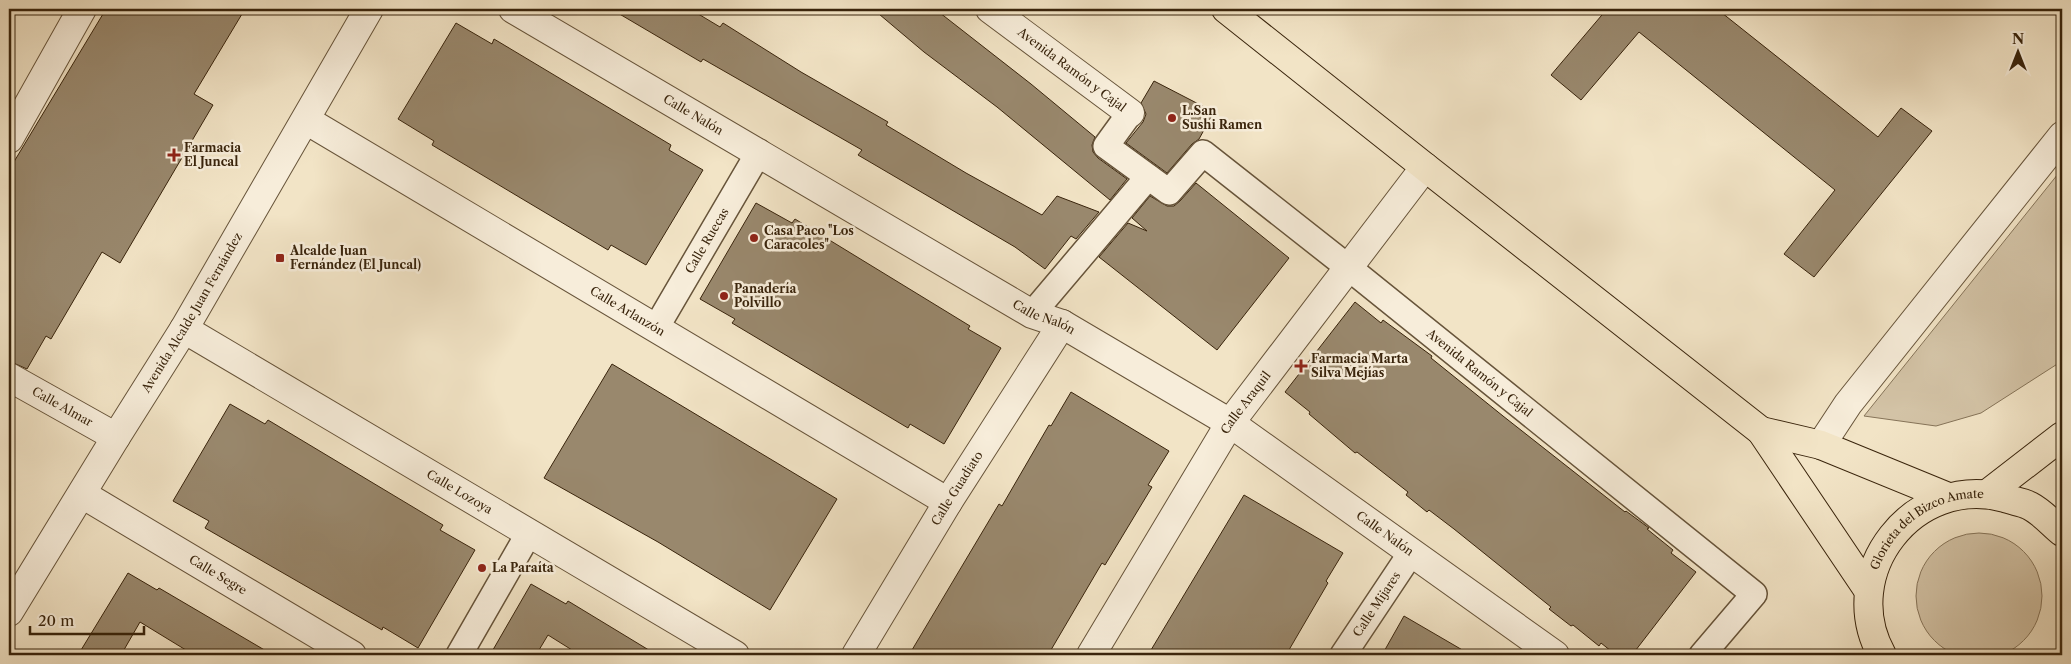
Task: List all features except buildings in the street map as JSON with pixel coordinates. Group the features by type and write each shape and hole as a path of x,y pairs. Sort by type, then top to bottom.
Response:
{"main road":[{"path":"1226,9 1761,431 1868,590"},
{"path":"1761,431 1821,445 1948,497"},
{"path":"1987,494 2062,436"},
{"name":"Glorieta del Bizco Amate","path":"1874,650 1868,615 1868,590 1882,549 1910,516 1948,497 1987,494 2030,506 2062,532"}],"street":[{"path":"9,139 82,9"},
{"name":"Avenida Alcalde Juan Fernández","path":"9,612 184,330 369,9"},
{"name":"Calle Nalón","path":"513,9 1032,314 1062,324 1230,422 1554,655"},
{"name":"Avenida Ramón y Cajal","path":"990,9 1130,113"},
{"path":"1032,314 1148,177 1106,146 1130,113"},
{"name":"Calle Arlanzón","path":"306,120 948,502"},
{"path":"1821,445 1848,404 2062,136"},
{"name":"Calle Ruecas","path":"656,328 759,152"},
{"name":"Avenida Ramón y Cajal","path":"1148,177 1169,192 1203,153 1754,594 1702,655"},
{"name":"Calle Araquil","path":"1092,655 1230,422 1425,167"},
{"name":"Calle Guadiato","path":"856,655 948,502 1062,324"},
{"name":"Calle Lozoya","path":"184,330 735,655"},
{"name":"Calle Almar","path":"9,377 116,437"},
{"name":"Calle Segre","path":"82,494 352,655"},
{"path":"459,655 529,533"},
{"name":"Calle Mijares","path":"1342,655 1411,553"}],"shaded area":[{"path":"2062,169 2062,361 1981,413 1936,426 1864,416"},
{"path":"1979,533 2003,538 2023,552 2037,572 2042,596 2037,620 2023,640 2003,654 1979,659 1955,654 1935,640 1921,620 1916,596 1921,572 1935,552 1955,538"}],"place":[{"name":"L.San Sushi Ramen","path":"1172,118"},
{"name":"Farmacia El Juncal","path":"174,155"},
{"name":"Casa Paco \"Los Caracoles\"","path":"754,238"},
{"name":"Alcalde Juan Fernández (El Juncal)","path":"280,258"},
{"name":"Panadería Polvillo","path":"724,296"},
{"name":"Farmacia Marta Silva Mejías","path":"1301,366"},
{"name":"La Paraíta","path":"482,568"}]}
